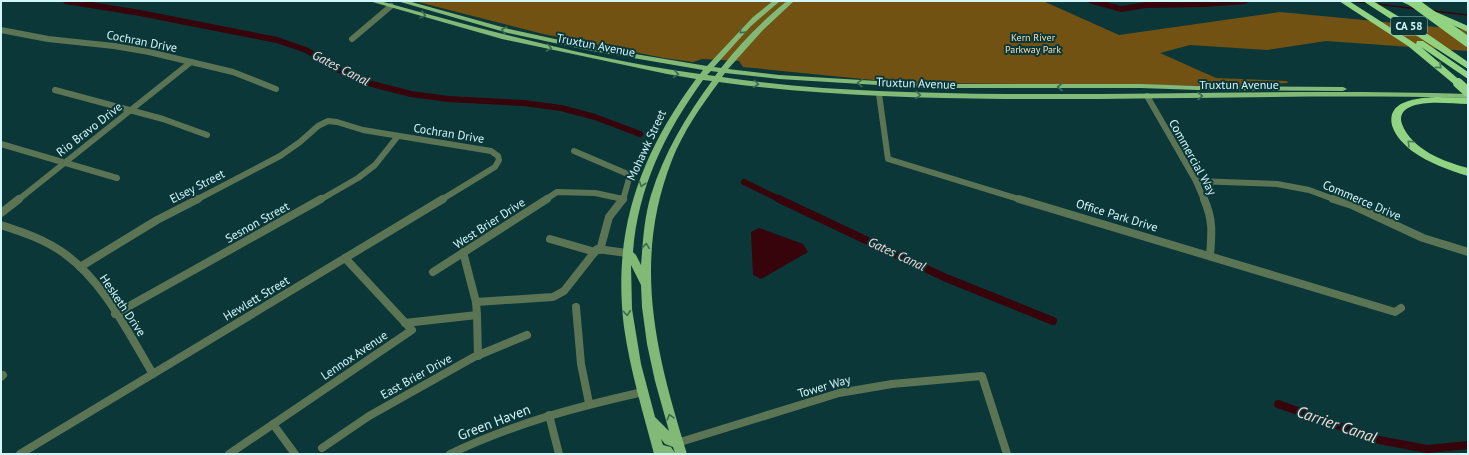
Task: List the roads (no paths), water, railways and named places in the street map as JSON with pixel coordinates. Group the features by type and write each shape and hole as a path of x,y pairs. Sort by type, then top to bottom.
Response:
{"highway":[{"path":"1343,1 1419,50 1468,92"},
{"name":"CA 58","path":"1351,1 1433,51 1468,76"},
{"name":"CA 58","path":"1368,1 1449,52 1468,66"},
{"path":"1404,1 1468,29"},
{"path":"1412,1 1468,42"},
{"path":"1468,101 1413,103 1401,108 1396,118 1398,127 1404,137 1420,151 1442,164 1468,172"}],"main road":[{"name":"Truxtun Avenue","path":"372,1 541,46 667,72 777,86 879,94 929,96 1048,97 1401,94 1468,96"},
{"name":"Truxtun Avenue","path":"400,1 547,40 629,56 707,68 825,81 920,86 1141,86 1468,92"},
{"path":"681,454 654,358 649,333 645,285 646,255 651,212 660,180 669,156 701,100 723,70 766,23 791,1"},
{"name":"Mohawk Street","path":"660,452 634,358 629,332 626,285 627,253 630,231 639,192 651,160 672,117 700,77 752,21 774,3"},
{"path":"391,6 420,6"},
{"path":"1099,87 1134,91 1147,96 1157,91 1198,88"},
{"path":"1249,96 1259,91 1294,91 1298,89"},
{"path":"665,131 663,149 664,153 669,156"},
{"path":"627,253 633,258 645,285"},
{"path":"650,416 669,440 677,443"},
{"path":"660,452 667,451 670,454"}],"street":[{"path":"352,38 391,6"},
{"name":"Cochran Drive","path":"1,30 48,39 132,49 191,62 247,77 276,89"},
{"name":"Rio Bravo Drive","path":"1,213 191,62"},
{"path":"55,90 163,119 207,135"},
{"name":"Office Park Drive","path":"879,94 888,159 1395,312 1401,308"},
{"name":"Commercial Way","path":"1147,96 1196,181 1211,218 1210,255"},
{"name":"Cochran Drive","path":"323,123 332,121 363,130 491,151 498,155 499,158"},
{"name":"Elsey Street","path":"80,267 145,226 280,156 323,123"},
{"name":"Sesnon Street","path":"115,314 358,178 375,165 398,136"},
{"path":"1,144 117,178"},
{"path":"476,302 553,297 564,291 598,251 609,217 623,199 630,175 574,151"},
{"name":"Hewlett Street","path":"20,454 495,167 498,164 499,158"},
{"name":"Commerce Drive","path":"1196,181 1277,184 1309,190 1345,202 1423,238 1468,252"},
{"name":"West Brier Drive","path":"433,272 557,192 595,193 623,199"},
{"name":"Hesketh Drive","path":"1,225 34,237 50,245 65,254 80,267 99,288 153,374"},
{"path":"550,239 598,251 627,253"},
{"path":"463,252 476,302 478,356"},
{"path":"345,258 405,323 463,318 477,315"},
{"path":"576,307 581,364 589,403"},
{"name":"Lennox Avenue","path":"229,454 412,330 405,323"},
{"name":"East Brier Drive","path":"322,448 369,416 478,356 527,335"},
{"name":"Tower Way","path":"677,443 832,395 861,388 909,381 982,376 1007,454"},
{"name":"Green Haven","path":"450,454 500,431 549,415 589,403 643,392"},
{"name":"Green Haven","path":"549,415 559,454"},
{"path":"273,424 295,454"}],"waterway":[{"name":"Gates Canal","path":"66,1 140,13 277,40 306,50 339,70 372,84 411,94 448,99 524,103 561,108 595,117 640,134"},
{"path":"1092,1 1121,9 1146,5 1203,4 1245,1"},
{"path":"1350,1 1368,3"},
{"path":"1378,4 1417,9"},
{"path":"1433,11 1468,15"},
{"name":"Gates Canal","path":"744,182 781,200"},
{"name":"Gates Canal","path":"779,199 946,278 1053,321"},
{"name":"Carrier Canal","path":"1278,404 1379,440 1427,449 1468,445"}],"park label":[{"name":"Kern River Parkway Park","path":"1033,42"}]}
